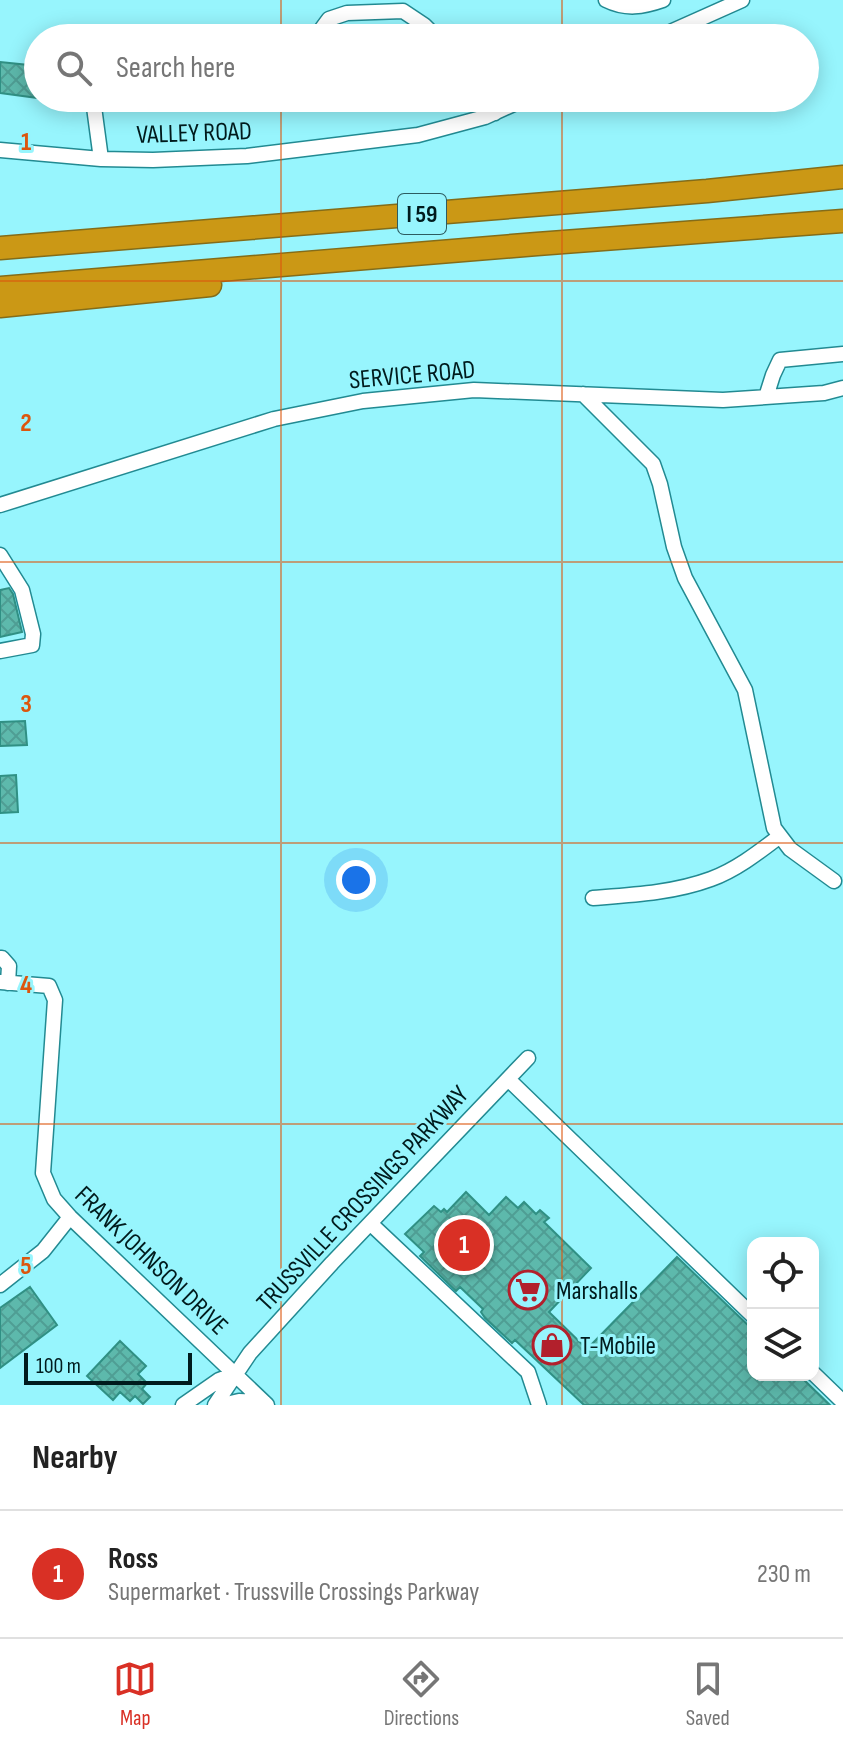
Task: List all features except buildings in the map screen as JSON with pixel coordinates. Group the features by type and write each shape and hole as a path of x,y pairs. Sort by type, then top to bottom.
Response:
{"highway":[{"name":"I 59","path":"0,248 707,191 843,177"},
{"name":"I 59","path":"0,288 843,221"},
{"path":"0,306 383,268 537,244"}],"street":[{"path":"606,0 638,8 663,0"},
{"path":"688,24 742,0"},
{"path":"325,24 329,19 347,13 403,11 422,24"},
{"path":"95,112 101,159"},
{"name":"VALLEY ROAD","path":"0,150 101,159 247,156 418,135 495,113"},
{"path":"766,397 780,360 843,354"},
{"name":"SERVICE ROAD","path":"0,505 299,413 363,401 474,390 723,400 824,393 843,388"},
{"path":"583,394 653,464 685,578 745,690 774,828 790,849 834,881"},
{"path":"0,651 32,645 33,634 22,590 2,562"},
{"path":"593,898 686,887 714,878 758,853 780,836"},
{"path":"0,958 9,966 4,982"},
{"name":"FRANK JOHNSON DRIVE","path":"4,982 49,986 55,1000 43,1173 54,1199 266,1404"},
{"name":"TRUSSVILLE CROSSINGS PARKWAY","path":"215,1405 250,1353 528,1058"},
{"path":"508,1079 747,1310"},
{"path":"0,1285 43,1251 70,1217"},
{"path":"371,1224 528,1372 539,1405"},
{"name":"TRUSSVILLE CROSSINGS PARKWAY","path":"183,1405 219,1380 235,1374"},
{"path":"819,1379 843,1402"},
{"path":"222,1405 239,1401 266,1404"}],"place":[{"name":"Ross","path":"464,1245"},
{"name":"Marshalls","path":"528,1290"},
{"name":"T-Mobile","path":"552,1345"}]}
